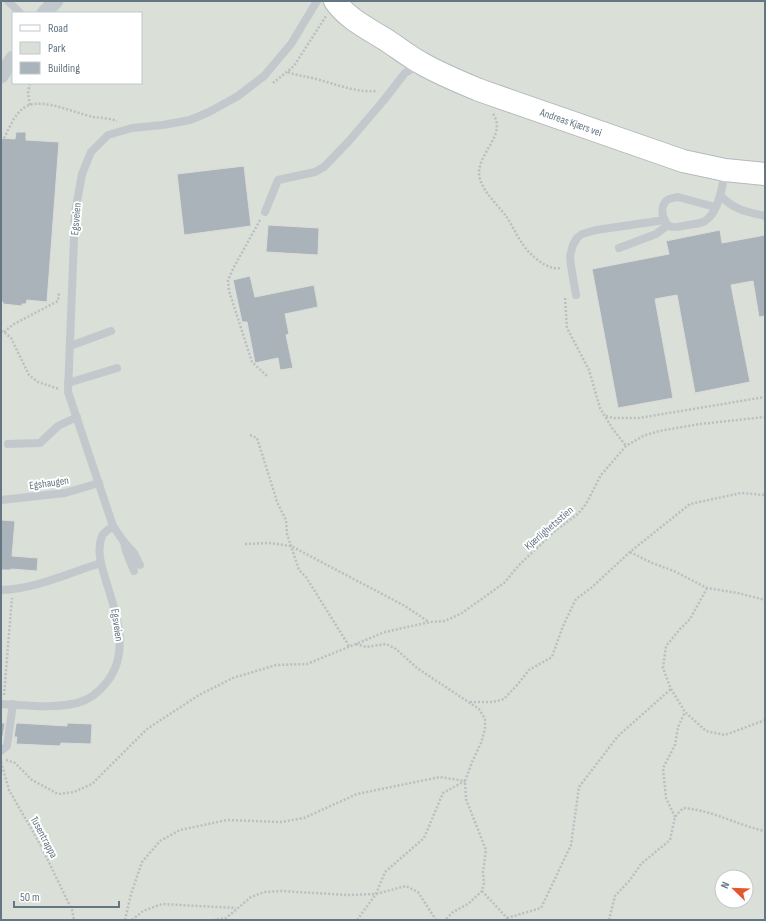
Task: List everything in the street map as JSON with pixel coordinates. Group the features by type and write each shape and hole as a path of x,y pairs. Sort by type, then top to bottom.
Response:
{"street":[{"path":"45,12 56,1"},
{"name":"Andreas Kjærs vei","path":"331,8 347,14 361,25 390,42 421,64 479,90 683,161 725,170 765,174"},
{"path":"1,76 12,60"}],"lane":[{"path":"8,1 19,12"},
{"name":"Egsveien","path":"2,704 61,706 78,703 94,694 108,680 117,661 120,643 119,628 101,563 100,554 102,535 113,526 68,392 76,213 82,174 91,152 108,135 124,130 190,120 209,112 238,96 264,76 291,44 317,1"},
{"path":"265,212 278,180 315,172 324,167 349,141 405,73 413,67 421,64"},
{"path":"576,295 570,256 573,244 577,238 585,232 666,223 673,227 680,227 701,223 707,220 720,196 725,170"},
{"path":"720,196 730,206 765,216"},
{"path":"666,223 662,213 663,207 666,202 672,198 681,198 715,207"},
{"path":"619,248 656,234 666,223"},
{"path":"70,346 111,331"},
{"path":"68,383 116,368"},
{"path":"8,444 40,443 58,426 77,417"},
{"name":"Egshaugen","path":"1,500 65,493 99,483"},
{"path":"113,526 124,542 126,552 137,568"},
{"path":"1,590 12,590 36,584 101,563"},
{"path":"1,751 7,746 13,704"}],"path":[{"path":"268,87 294,66 331,8"},
{"path":"288,72 298,76 315,78 355,90 369,92 392,90"},
{"path":"30,84 28,93 30,105"},
{"path":"4,138 17,114 26,106 44,104 94,117 112,119 118,122 124,130"},
{"path":"490,110 495,117 497,129 479,171 480,179 486,191 506,216 529,253 548,266 557,268 571,266"},
{"path":"265,212 228,280 229,291 252,362 268,377"},
{"path":"561,268 562,273"},
{"path":"564,292 567,328 589,370 600,408 612,428 626,446"},
{"path":"59,293 58,301 46,306 3,331 11,338 29,375 38,382 68,392"},
{"path":"606,416 614,418 639,418 765,397"},
{"name":"Kjærlighetsstien","path":"356,644 385,632 430,622 446,621 462,613 504,583 520,564 556,530 578,514 586,504 601,475 626,446 643,436 700,424 765,417"},
{"path":"250,435 257,438 277,502 286,520 287,534 299,570 306,577 349,646"},
{"path":"470,702 493,702 504,699 518,684 528,670 552,657 563,626 576,598 592,588 630,552 690,504 741,493 765,495"},
{"path":"246,544 270,543 291,546 405,606 430,622"},
{"path":"630,552 652,563 674,571 707,588 765,600"},
{"path":"707,588 690,619 680,628 666,646 663,668 671,689 685,712 706,732 725,735 765,720"},
{"path":"2,704 10,636 12,590"},
{"path":"1,758 15,763 32,780 58,794 74,792 92,784 147,729 199,695 233,678 276,665 307,664 356,644 366,647 386,644 396,649 417,668 470,702 478,709 485,719 485,729 481,743 465,781 466,799 486,850 482,891 468,904 453,912 445,920"},
{"path":"482,891 507,919 541,908 570,845 579,787 618,736 671,689"},
{"path":"675,817 666,798 663,768 675,745 678,727 685,712"},
{"name":"Tusentrappa","path":"1,762 9,790 40,844 72,910 74,920"},
{"path":"125,920 131,894 142,862 160,841 180,830 227,820 281,822 304,818 358,794 440,777 465,781"},
{"path":"357,920 376,894 385,872 424,838 443,793 465,781"},
{"path":"608,920 615,896 630,880 641,864 670,840 675,817 683,808 715,814 750,828 765,831"},
{"path":"213,920 226,918 251,897 264,892 281,890 348,896 376,894 406,886 418,892 436,920"},
{"path":"132,920 143,911 162,904 237,908"}],"green space":[{"path":"1,1 765,1 765,920 1,920"}],"building":[{"path":"16,132 26,132 26,140 59,142 47,302 27,300 26,304 22,304 22,306 3,304 3,302 1,302 1,138 15,139"},
{"path":"244,166 251,226 184,235 177,174"},
{"path":"268,225 319,228 318,255 266,252"},
{"path":"720,230 722,243 765,235 765,316 759,317 753,281 731,285 750,382 695,393 677,295 655,299 673,398 618,408 592,269 669,254 666,241"},
{"path":"250,276 255,297 314,285 318,307 285,314 289,334 286,335 293,368 280,370 278,358 255,363 247,322 242,322 233,280"},
{"path":"1,520 15,521 12,556 38,558 37,571 11,569 1,570"},
{"path":"1,723 5,723 3,736 1,736"},
{"path":"17,723 67,726 67,723 92,724 91,744 61,743 60,746 16,744 17,737 14,737"}]}
